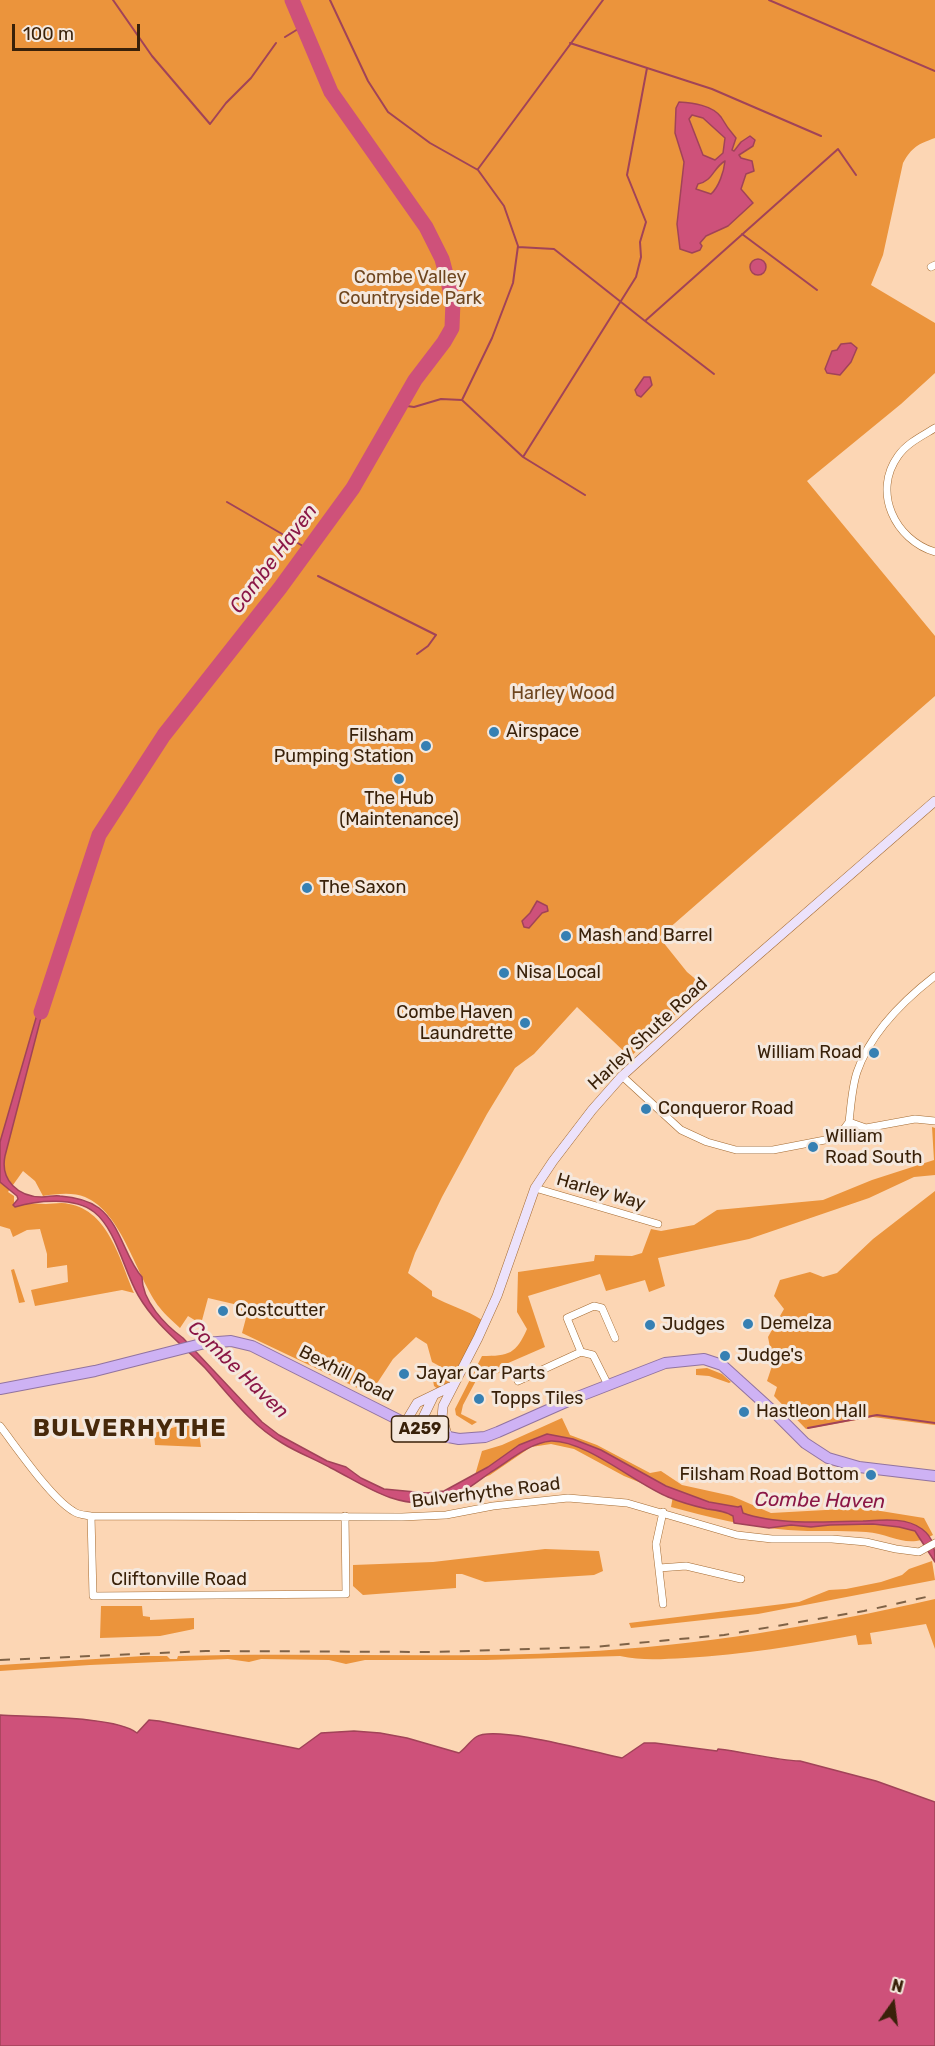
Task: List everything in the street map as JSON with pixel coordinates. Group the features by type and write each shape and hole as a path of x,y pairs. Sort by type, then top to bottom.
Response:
{"highway":[{"name":"Bexhill Road","path":"0,1389 95,1371 193,1346 231,1341 252,1346 418,1428 448,1438 485,1437 608,1385 665,1364 696,1359 714,1361 732,1373 805,1443 828,1458 859,1467 935,1476"}],"main road":[{"name":"Harley Shute Road","path":"448,1438 442,1413 452,1386 497,1296 535,1188 553,1161 592,1110 622,1076 935,801"},
{"path":"405,1423 417,1403 452,1386"},
{"path":"418,1428 433,1397"}],"street":[{"path":"935,428 913,441 898,456 890,474 887,492 891,514 904,534 921,548 935,552"},
{"path":"622,1076 681,1130 707,1142 736,1150 773,1150 831,1139 841,1133 849,1122 857,1072 867,1051 896,1010 935,976"},
{"path":"849,1122 866,1128 915,1119 935,1121"},
{"name":"Harley Way","path":"535,1188 658,1224"},
{"path":"581,1352 567,1318 594,1306 602,1308 615,1338"},
{"path":"518,1381 581,1352 593,1355 608,1385"},
{"name":"Bulverhythe Road","path":"0,1426 40,1478 67,1508 76,1513 91,1516 446,1515 493,1506 568,1498 627,1503 737,1535 772,1539 832,1539 866,1542 919,1552 935,1543"},
{"path":"663,1512 656,1544 663,1604"},
{"name":"Cliftonville Road","path":"91,1516 93,1596 346,1594 345,1516"},
{"path":"659,1568 686,1566 741,1579"}],"green space":[{"path":"0,0 935,0 935,138 916,147 903,163 883,255 871,285 935,323 935,373 807,481 935,636 935,696 659,937 687,972 705,987 630,1057 577,1007 534,1054 515,1068 442,1197 408,1273 432,1291 432,1296 482,1320 453,1383 438,1389 434,1386 433,1380 443,1368 432,1362 427,1344 416,1337 393,1359 370,1394 242,1333 246,1318 238,1305 208,1298 201,1324 188,1316 180,1328 167,1316 151,1295 119,1231 98,1205 75,1194 43,1196 35,1181 23,1171 8,1192 14,1196 14,1204 66,1203 94,1216 111,1239 134,1293 122,1290 35,1306 31,1290 68,1282 67,1265 47,1268 47,1254 40,1229 27,1230 13,1237 10,1229 0,1226"},
{"path":"932,1127 935,1128 935,1175 914,1177 869,1198 749,1239 658,1258 665,1286 649,1292 645,1280 606,1291 600,1274 528,1296 545,1347 499,1367 500,1373 479,1375 463,1405 461,1414 477,1422 472,1425 456,1415 455,1409 482,1356 505,1354 515,1349 527,1329 517,1312 518,1272 594,1261 595,1255 632,1256 642,1253 651,1229 661,1231 694,1225 717,1210 823,1200 872,1180 934,1160"},
{"path":"935,1191 935,1425 873,1417 806,1429 774,1396 777,1387 767,1381 773,1363 768,1337 784,1309 774,1296 780,1280 810,1272 823,1277 837,1273 873,1239"},
{"path":"14,1269 25,1302 19,1303 11,1270"},
{"path":"707,1368 722,1374 731,1382 696,1375 696,1369"},
{"path":"562,1418 570,1435 597,1445 650,1473 661,1471 682,1485 732,1496 771,1513 862,1508 924,1518 933,1535 924,1539 907,1541 876,1533 788,1530 758,1527 714,1518 671,1507 673,1496 624,1476 574,1449 551,1444 531,1447 490,1475 473,1482 482,1451 502,1445"},
{"path":"194,1424 199,1434 201,1447 155,1445 154,1433"},
{"path":"545,1549 599,1551 603,1571 594,1575 485,1582 456,1574 456,1588 363,1595 353,1586 353,1565 433,1562"},
{"path":"932,1561 935,1580 758,1614 631,1628 629,1623 799,1602 829,1590 881,1582"},
{"path":"935,1599 935,1649 926,1624 870,1633 872,1644 858,1645 856,1635 707,1657 365,1660 346,1664 329,1660 261,1659 249,1662 228,1659 0,1671 0,1665 144,1656 167,1656 170,1659 177,1659 178,1656 228,1655 477,1655 622,1649 712,1640 802,1626"},
{"path":"101,1606 142,1606 143,1616 150,1617 150,1620 194,1618 194,1629 160,1636 100,1638"}],"shaded area":[{"path":"679,102 702,105 713,110 736,138 732,150 734,151 750,136 755,140 753,146 739,155 741,158 752,161 754,171 746,174 741,189 753,203 728,226 706,236 700,243 702,246 700,250 692,253 680,249 677,224 684,162 675,133 676,108","holes":["692,115 703,118 725,138 723,153 715,160 703,155 689,119","725,161 721,179 711,194 696,189 698,184 707,180"]},
{"path":"758,259 766,267 758,275 750,267"},
{"path":"851,343 857,348 851,362 840,375 827,373 825,369 832,351 837,350 841,344"},
{"path":"644,377 650,377 652,385 641,397 635,390"},
{"path":"537,901 547,906 548,911 542,913 529,928 524,927 522,921"},
{"path":"45,994 44,1006 5,1156 5,1173 8,1180 25,1194 75,1198 99,1208 118,1232 131,1261 142,1277 146,1295 156,1312 262,1422 279,1435 327,1461 346,1467 361,1478 384,1489 426,1493 444,1491 488,1467 519,1445 547,1434 573,1439 601,1450 666,1486 709,1502 741,1506 743,1513 756,1517 802,1522 886,1520 916,1525 929,1536 934,1548 935,1562 915,1531 899,1527 873,1524 811,1527 791,1525 769,1528 734,1523 733,1516 730,1514 668,1497 595,1455 564,1443 551,1441 535,1445 458,1494 436,1502 421,1503 407,1502 381,1494 271,1436 250,1418 145,1306 133,1285 114,1239 102,1219 86,1207 67,1202 34,1203 15,1207 13,1205 18,1199 17,1196 0,1182 0,1142"},
{"path":"0,1715 93,1720 127,1727 137,1733 149,1720 159,1721 299,1749 321,1733 354,1731 407,1738 459,1753 476,1737 486,1734 524,1737 622,1758 644,1743 655,1743 717,1751 718,1749 800,1761 876,1781 935,1802 935,2046 0,2046"}],"waterway":[{"path":"113,0 152,56 210,124 226,103 251,78 276,43"},
{"name":"Combe Haven","path":"41,1012 99,835 164,735 280,588 353,488 415,380 452,328 453,301 442,259 426,227 331,92 292,0"},
{"path":"330,0 368,81 388,112 430,143 478,170 504,206 518,246 513,283 492,338 462,400 441,399 414,407 400,405"},
{"path":"478,169 603,0"},
{"path":"769,0 935,71"},
{"path":"285,37 303,26"},
{"path":"570,43 712,89 821,136"},
{"path":"523,457 636,277 641,257 640,242 646,222 627,175 647,68"},
{"path":"518,247 554,249 645,321 838,149 856,175"},
{"path":"742,234 817,290"},
{"path":"645,321 714,374"},
{"path":"462,400 523,457 585,495"},
{"path":"227,502 308,549"},
{"path":"318,576 436,635 428,646 417,654"},
{"path":"808,1428 877,1415 935,1423"}],"railway":[{"path":"0,1660 206,1651 434,1652 594,1647 724,1635 864,1611 935,1595"}],"place":[{"name":"Airspace","path":"494,732"},
{"name":"Filsham Pumping Station","path":"426,746"},
{"name":"The Hub (Maintenance)","path":"399,779"},
{"name":"The Saxon","path":"307,888"},
{"name":"Mash and Barrel","path":"566,936"},
{"name":"Nisa Local","path":"504,973"},
{"name":"Combe Haven Laundrette","path":"525,1023"},
{"name":"William Road","path":"874,1053"},
{"name":"Conqueror Road","path":"646,1109"},
{"name":"William Road South","path":"813,1147"},
{"name":"Costcutter","path":"223,1311"},
{"name":"Demelza","path":"748,1324"},
{"name":"Judges","path":"650,1325"},
{"name":"Judge's","path":"725,1356"},
{"name":"Jayar Car Parts","path":"404,1374"},
{"name":"Topps Tiles","path":"479,1399"},
{"name":"Hastleon Hall","path":"744,1412"},
{"name":"Filsham Road Bottom","path":"871,1475"}],"district":[{"name":"BULVERHYTHE","path":"130,1429"}],"park label":[{"name":"Combe Valley Countryside Park","path":"410,288"},
{"name":"Harley Wood","path":"563,694"}]}
